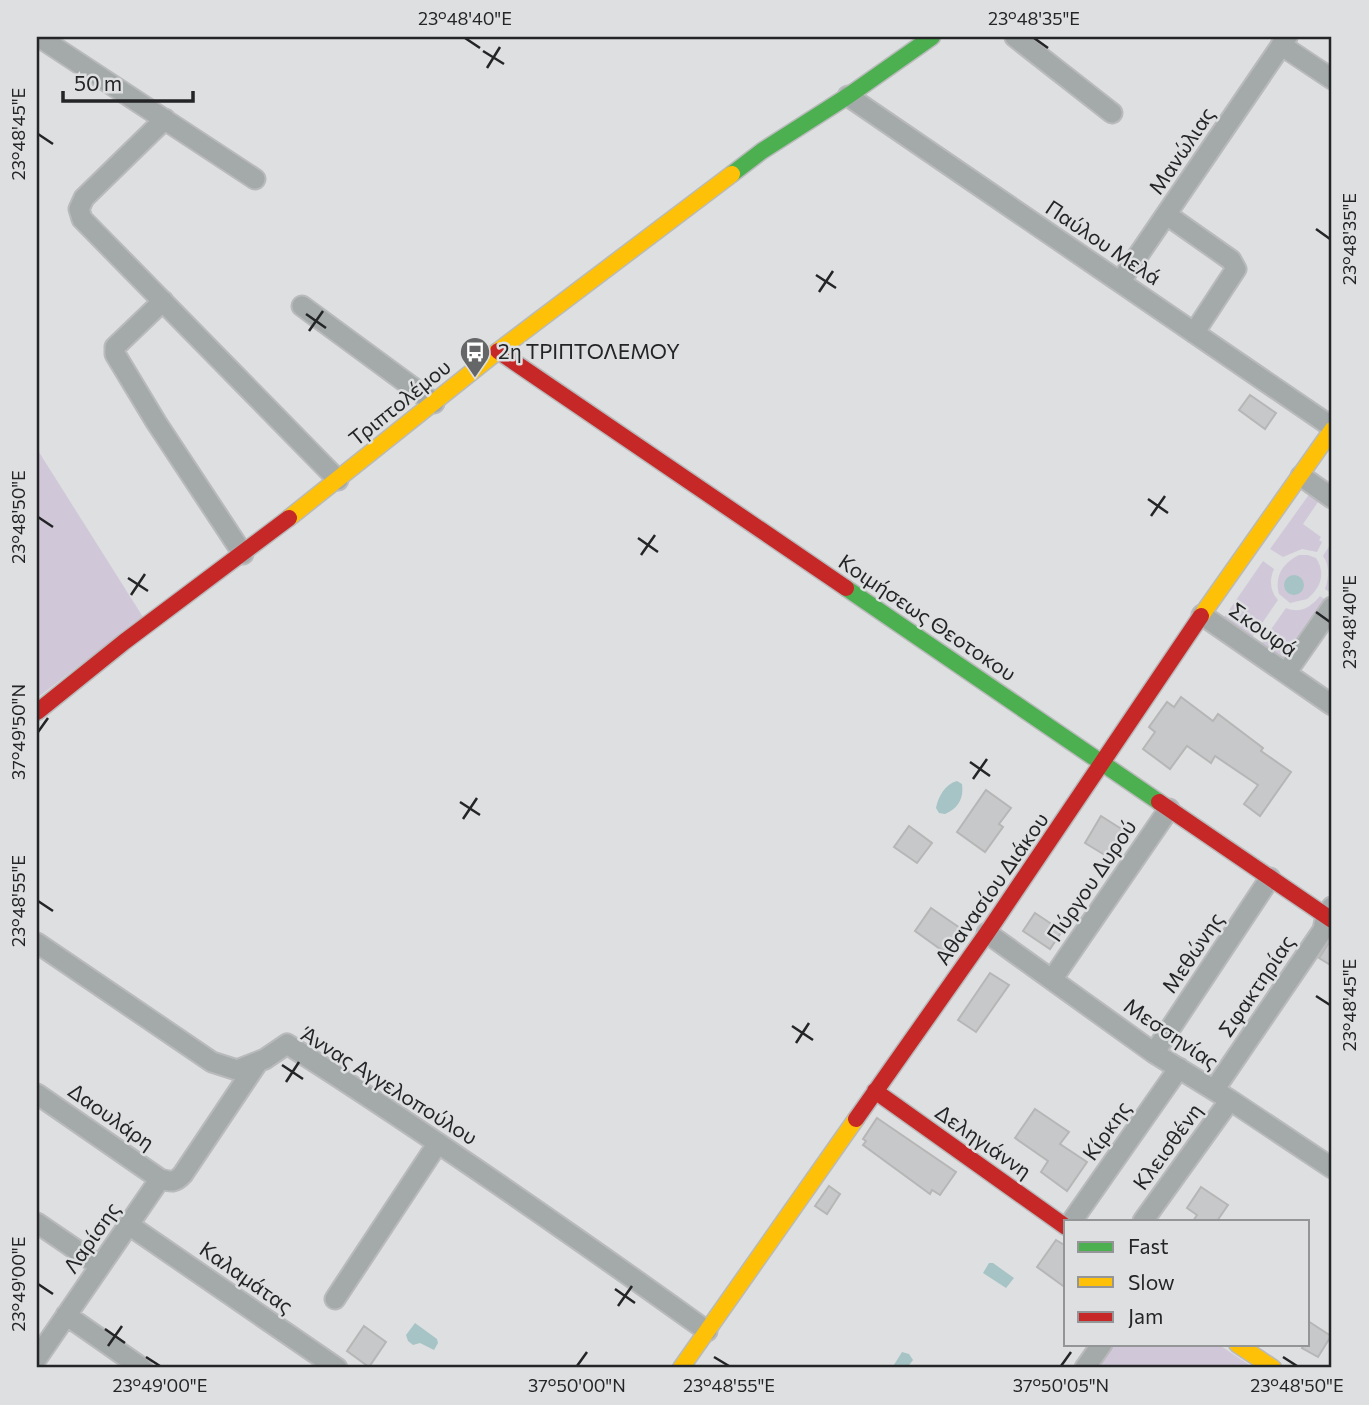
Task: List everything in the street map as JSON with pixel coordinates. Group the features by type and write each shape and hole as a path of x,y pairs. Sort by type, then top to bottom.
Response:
{"street":[{"path":"38,37 255,179"},
{"name":"Τριπτολέμου","path":"37,712 124,642 338,480 498,351 762,151 848,96 932,37"},
{"path":"1015,37 1112,113"},
{"path":"1284,41 1332,79"},
{"name":"Μανώλιας","path":"1120,282 1284,41"},
{"name":"Παύλου Μελά","path":"848,96 1332,429"},
{"path":"165,119 84,198 79,209 82,219 338,480"},
{"path":"1167,215 1231,260 1236,269 1194,333"},
{"path":"163,301 115,347 115,354 156,422 243,554"},
{"path":"302,306 434,403"},
{"name":"Κοιμήσεως Θεοτοκου","path":"498,351 1270,878 1330,914"},
{"name":"Αθανασίου Διάκου","path":"681,1368 987,933 1202,615 1332,429"},
{"path":"1301,476 1332,498"},
{"path":"1286,673 1332,607"},
{"name":"Σκουφά","path":"1202,615 1332,705"},
{"name":"Πύργου Δυρού","path":"1053,978 1169,808"},
{"name":"Μεθώνης","path":"1154,1053 1270,878"},
{"name":"Σφακτηρίας","path":"1222,1095 1330,914"},
{"name":"Μεσσηνίας","path":"987,933 1154,1053 1332,1168"},
{"name":"Άννας Αγγελοπούλου","path":"37,943 212,1062 237,1070 258,1062 287,1044 556,1223 707,1331"},
{"path":"160,1179 177,1181 183,1174 258,1062"},
{"name":"Κίρκης","path":"1073,1220 1179,1068"},
{"name":"Δεληγιάννη","path":"875,1091 1064,1226"},
{"name":"Δαουλάρη","path":"37,1094 160,1179"},
{"name":"Κλεισθένη","path":"1144,1220 1222,1095"},
{"path":"335,1299 438,1143"},
{"name":"Λαρίσης","path":"37,1358 160,1179"},
{"path":"37,1223 100,1266"},
{"name":"Καλαμάτας","path":"129,1225 337,1368"},
{"path":"66,1315 142,1368"},
{"path":"1085,1368 1101,1346"},
{"path":"1240,1346 1273,1368"}],"shaded area":[{"path":"37,449 143,617 37,698"},
{"path":"1313,489 1332,502 1332,510 1318,502 1303,524 1321,537 1319,540 1322,542 1317,552 1302,549 1283,557 1270,549"},
{"path":"1331,543 1332,594 1325,589 1328,572 1323,556"},
{"path":"1299,555 1316,558 1321,575 1319,585 1307,599 1290,603 1279,594 1278,581 1284,566"},
{"path":"1263,561 1274,569 1271,585 1278,600 1251,639 1223,619"},
{"path":"1320,596 1331,604 1288,665 1260,645 1286,608 1305,608"},
{"path":"1110,1346 1221,1346 1254,1368 1093,1368"}],"water":[{"path":"1294,575 1301,578 1304,585 1301,592 1294,595 1287,592 1284,585 1287,578"},
{"path":"957,781 962,784 962,794 957,806 945,814 939,813 936,808 940,795"},
{"path":"989,1263 1014,1278 1006,1288 983,1273"},
{"path":"415,1323 437,1339 434,1350 420,1343 413,1345 408,1341 406,1335"},
{"path":"902,1352 909,1354 913,1360 907,1368 892,1368"}],"building":[{"path":"1250,395 1276,413 1265,429 1239,410"},
{"path":"1181,697 1213,721 1218,714 1263,748 1261,751 1291,772 1260,816 1244,804 1258,785 1215,756 1211,763 1187,746 1170,769 1143,749 1155,732 1149,727 1167,702 1174,707"},
{"path":"986,790 1011,808 999,824 1003,827 985,852 957,832"},
{"path":"1101,816 1123,830 1108,857 1085,843"},
{"path":"909,826 932,843 917,863 894,847"},
{"path":"931,908 960,928 943,951 915,931"},
{"path":"1035,913 1062,931 1050,949 1023,931"},
{"path":"1332,938 1332,966 1319,958"},
{"path":"990,973 1009,985 976,1032 958,1020"},
{"path":"1035,1109 1069,1132 1060,1144 1087,1162 1067,1191 1041,1172 1048,1161 1015,1138"},
{"path":"877,1118 956,1172 940,1195 932,1190 930,1194 863,1145 866,1141 863,1139"},
{"path":"829,1186 840,1194 827,1214 815,1206"},
{"path":"1201,1187 1228,1205 1218,1220 1194,1220 1197,1215 1187,1208"},
{"path":"1056,1240 1064,1245 1064,1287 1037,1267"},
{"path":"1310,1322 1331,1336 1318,1357 1302,1348 1310,1346"},
{"path":"364,1326 386,1342 369,1367 347,1351"}],"traffic: fast":[{"path":"732,174 932,37"},
{"path":"846,588 1159,802"}],"traffic: slow":[{"path":"289,518 498,351 732,174"},
{"path":"1201,616 1332,430"},
{"path":"681,1368 856,1119"},
{"path":"1240,1346 1273,1368"}],"traffic: jam":[{"path":"498,351 846,588"},
{"path":"37,712 124,642 289,518"},
{"path":"856,1119 987,933 1201,616"},
{"path":"1159,802 1332,920"},
{"path":"875,1091 1064,1226"}],"place":[{"name":"2η ΤΡΙΠΤΟΛΕΜΟΥ","path":"475,379"}]}
